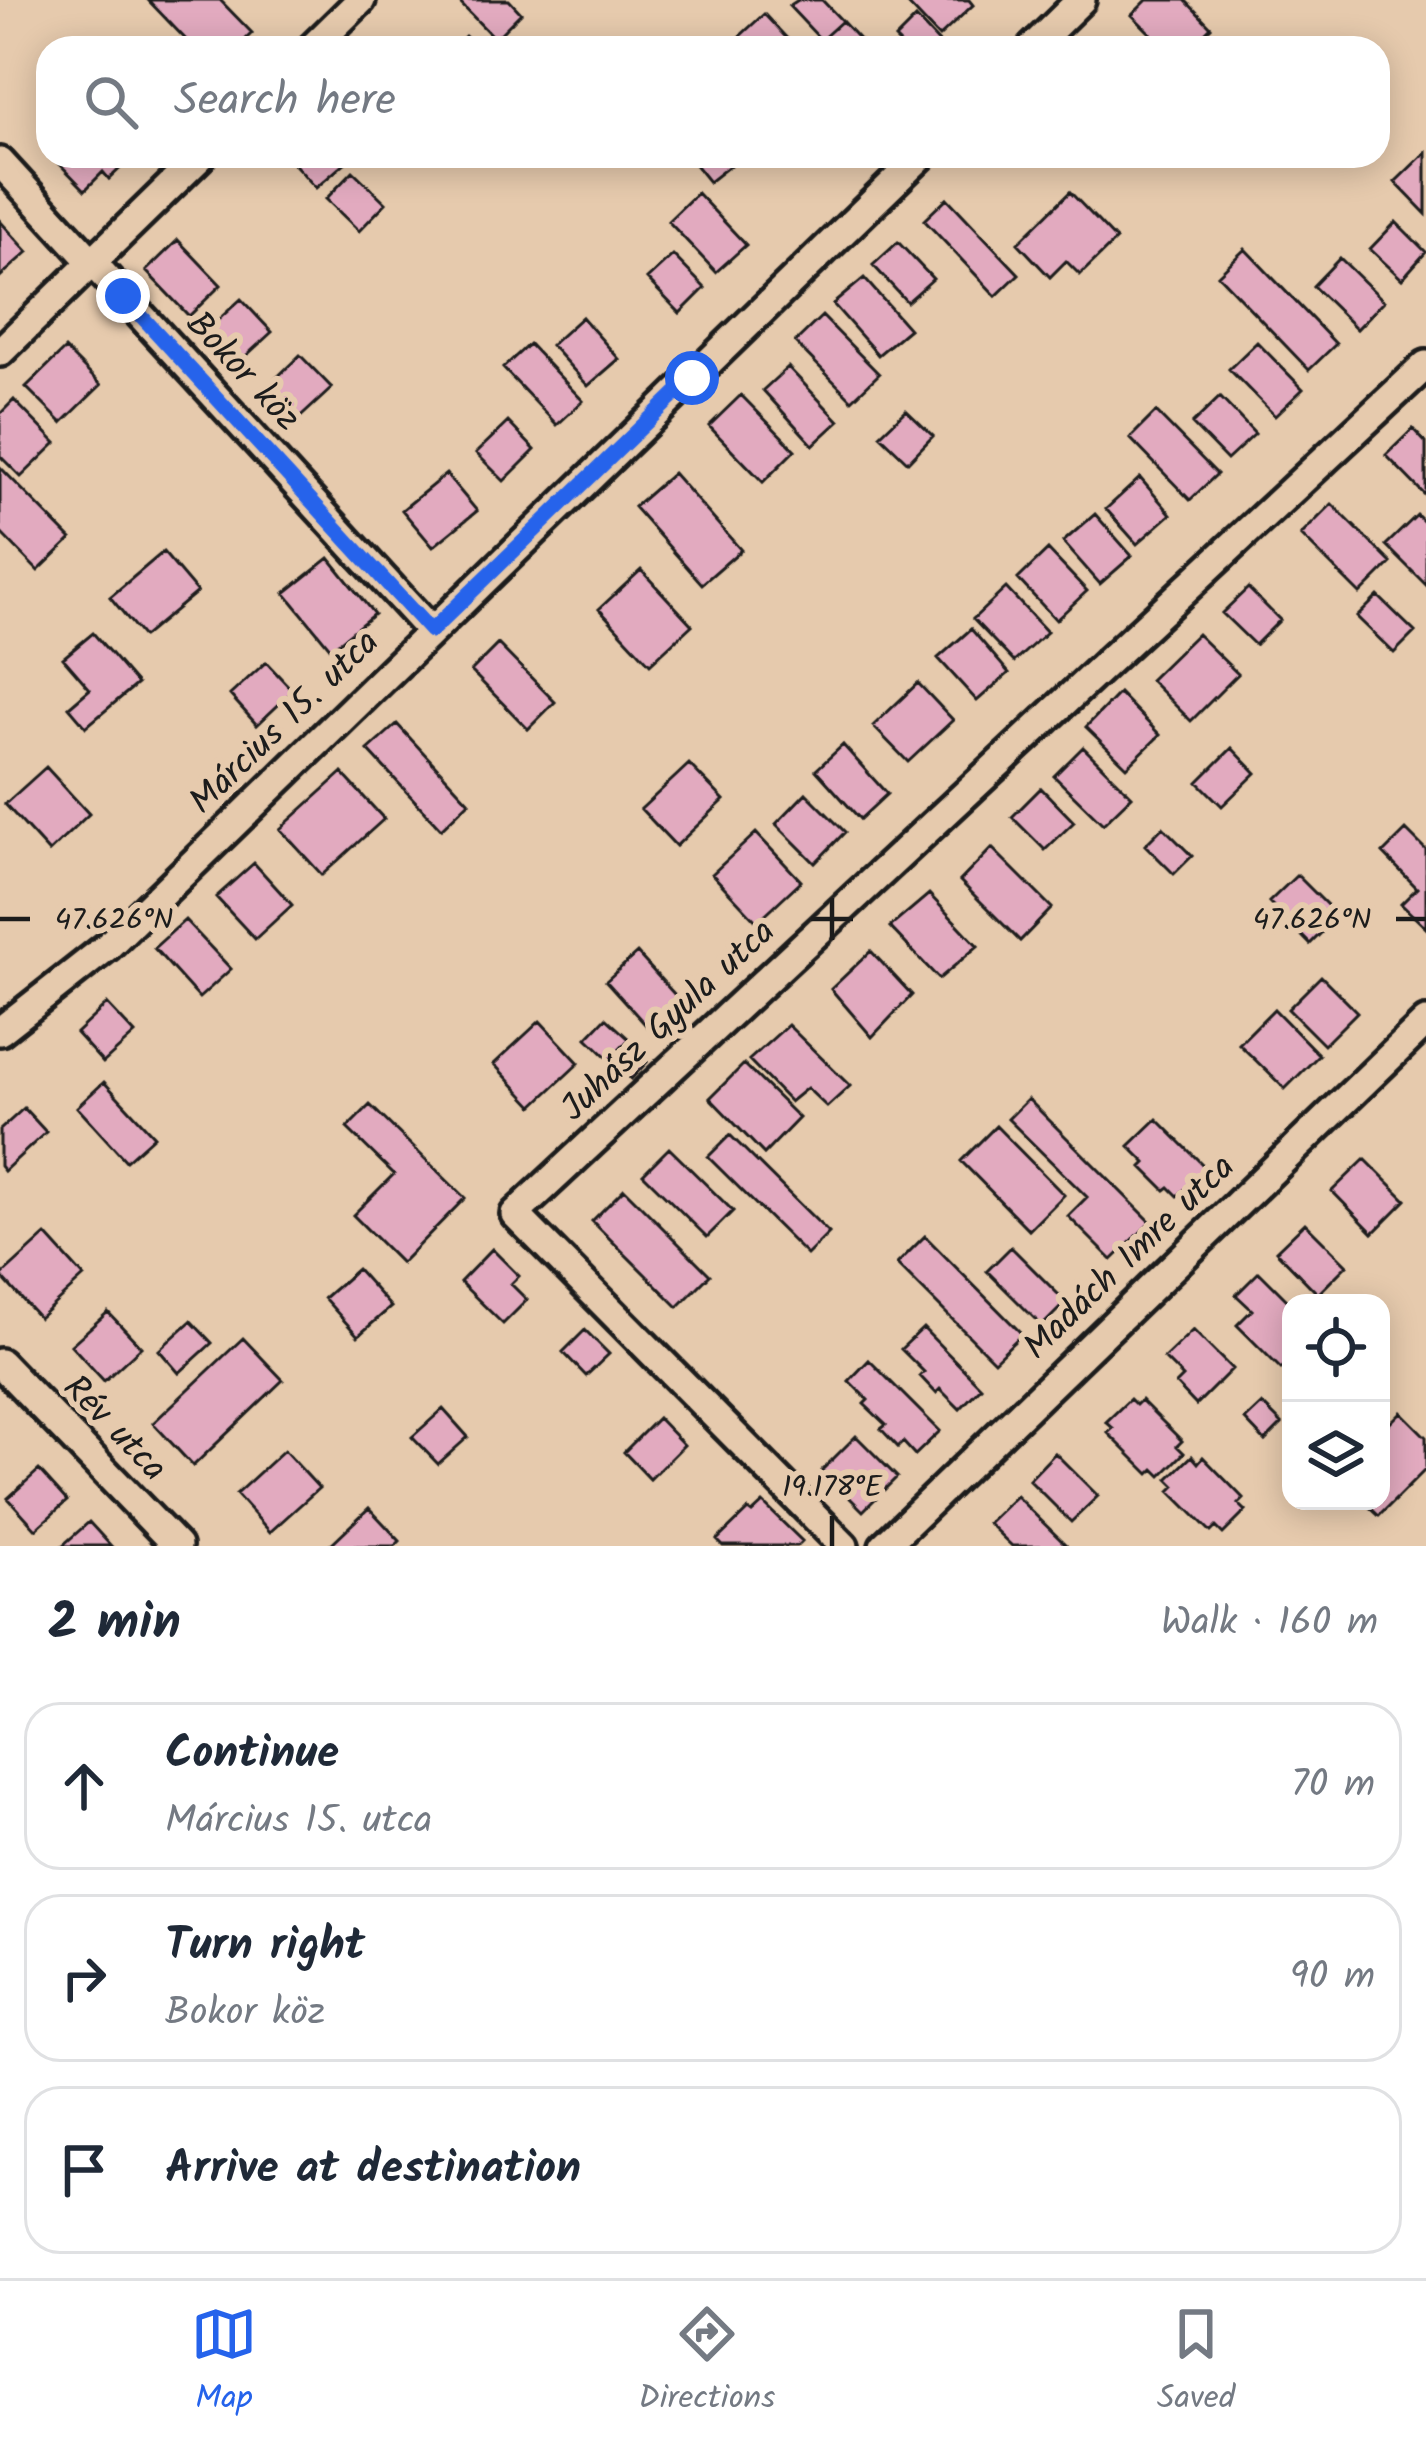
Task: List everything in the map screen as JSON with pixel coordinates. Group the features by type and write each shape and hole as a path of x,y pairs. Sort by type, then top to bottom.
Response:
{"street":[{"path":"324,36 362,0"},
{"path":"1044,36 1081,0"},
{"name":"Bokor köz","path":"0,162 431,631"},
{"path":"0,352 189,168"},
{"name":"Március 15. utca","path":"0,1031 108,946 909,168"},
{"name":"Juhász Gyula utca","path":"844,1546 514,1214 1426,365"},
{"name":"Madách Imre utca","path":"884,1546 1426,1022"},
{"name":"Rév utca","path":"0,1363 177,1546"}],"building":[{"path":"148,0 220,0 252,33 249,36 182,36"},
{"path":"457,0 509,0 521,13 498,36 492,36"},
{"path":"798,0 822,0 842,21 825,36 817,36 789,6"},
{"path":"904,0 969,0 973,5 938,36"},
{"path":"1147,0 1185,0 1211,27 1202,36 1153,36 1132,15"},
{"path":"764,14 785,36 740,36"},
{"path":"916,18 933,36 898,36"},
{"path":"842,21 856,36 825,36"},
{"path":"1426,152 1426,214 1395,182"},
{"path":"64,168 120,168 109,179 103,172 85,190"},
{"path":"298,168 339,168 316,188"},
{"path":"698,168 727,168 709,182"},
{"path":"353,171 386,203 359,231 326,199"},
{"path":"1070,192 1116,240 1080,275 1066,261 1050,277 1018,243"},
{"path":"697,193 746,245 716,272 668,221"},
{"path":"947,198 1019,274 996,296 924,220"},
{"path":"0,221 28,252 0,277"},
{"path":"1396,222 1426,252 1402,279 1370,249"},
{"path":"178,240 221,285 189,316 146,271"},
{"path":"898,242 933,279 907,302 873,265"},
{"path":"1245,249 1336,344 1309,370 1218,275"},
{"path":"673,255 705,288 680,313 647,279"},
{"path":"1340,258 1384,301 1357,329 1313,286"},
{"path":"864,278 909,329 878,355 833,304"},
{"path":"241,299 272,332 236,365 205,332"},
{"path":"822,316 879,374 852,400 795,342"},
{"path":"582,317 619,359 588,386 551,345"},
{"path":"1257,342 1303,389 1275,416 1229,369"},
{"path":"529,344 583,401 557,425 503,368"},
{"path":"65,349 101,385 62,423 26,387"},
{"path":"300,355 332,388 292,425 261,393"},
{"path":"788,367 839,421 813,445 763,390"},
{"path":"741,395 795,450 763,482 709,426"},
{"path":"1220,397 1255,434 1227,460 1192,424"},
{"path":"14,400 56,443 21,477 0,456 0,414"},
{"path":"906,410 933,436 908,462 880,435"},
{"path":"1156,412 1217,474 1190,500 1130,438"},
{"path":"508,422 535,450 504,481 476,453"},
{"path":"1413,429 1426,443 1426,496 1386,455"},
{"path":"0,467 71,539 38,571 0,532"},
{"path":"673,473 741,550 702,584 634,507"},
{"path":"446,474 477,511 433,547 402,510"},
{"path":"1140,478 1171,514 1137,544 1106,509"},
{"path":"1332,504 1391,563 1360,594 1301,535"},
{"path":"1095,514 1132,556 1100,584 1063,542"},
{"path":"1417,515 1426,524 1426,585 1386,545"},
{"path":"1048,550 1087,591 1056,620 1018,579"},
{"path":"163,552 197,592 143,637 110,597"},
{"path":"329,558 374,614 331,649 285,593"},
{"path":"641,570 692,625 650,664 599,609"},
{"path":"1006,588 1047,632 1014,662 973,619"},
{"path":"1248,588 1280,620 1255,645 1222,613"},
{"path":"1378,596 1415,632 1394,653 1357,617"},
{"path":"971,629 1009,673 977,701 938,658"},
{"path":"93,633 137,684 86,727 69,707 90,689 63,658"},
{"path":"1197,634 1238,674 1191,721 1150,680"},
{"path":"498,644 555,702 528,729 471,671"},
{"path":"266,662 293,691 257,725 230,695"},
{"path":"918,683 953,720 908,762 873,726"},
{"path":"1119,693 1160,735 1127,767 1086,727"},
{"path":"397,724 469,802 441,829 368,750"},
{"path":"843,745 887,794 860,819 816,770"},
{"path":"1083,747 1132,796 1103,824 1054,776"},
{"path":"1232,748 1256,773 1222,806 1198,782"},
{"path":"689,764 724,800 676,846 641,809"},
{"path":"46,767 89,814 49,852 5,804"},
{"path":"342,773 384,819 322,875 280,829"},
{"path":"1041,788 1074,822 1045,850 1012,817"},
{"path":"806,793 845,832 815,863 776,824"},
{"path":"1163,827 1192,856 1174,874 1145,845"},
{"path":"1406,830 1426,850 1426,928 1401,904 1417,888 1383,853"},
{"path":"756,833 801,881 757,922 712,874"},
{"path":"992,848 1052,908 1020,941 960,881"},
{"path":"254,863 292,905 255,939 216,897"},
{"path":"1297,875 1338,916 1310,944 1269,902"},
{"path":"929,894 978,946 939,979 890,927"},
{"path":"185,920 231,969 199,998 154,948"},
{"path":"871,951 912,995 872,1037 831,989"},
{"path":"637,953 684,1005 653,1033 606,981"},
{"path":"1321,976 1357,1012 1324,1045 1288,1009"},
{"path":"107,1004 135,1034 103,1063 76,1033"},
{"path":"1274,1009 1319,1055 1285,1089 1239,1044"},
{"path":"606,1018 629,1039 610,1060 587,1038"},
{"path":"540,1021 579,1063 533,1106 494,1064"},
{"path":"788,1025 850,1086 827,1107 807,1088 790,1102 749,1060"},
{"path":"633,1047 647,1062 631,1079 616,1064"},
{"path":"744,1064 799,1118 764,1154 710,1098"},
{"path":"104,1082 154,1136 126,1161 77,1107"},
{"path":"1028,1099 1151,1222 1112,1260 1068,1216 1087,1197 1008,1119"},
{"path":"370,1105 465,1198 401,1263 353,1215 394,1174 347,1128"},
{"path":"24,1108 46,1132 4,1171 0,1130"},
{"path":"1157,1119 1206,1168 1178,1196 1142,1167 1146,1163 1129,1146"},
{"path":"996,1126 1064,1195 1029,1230 961,1161"},
{"path":"730,1135 829,1233 807,1255 708,1157"},
{"path":"669,1148 733,1211 707,1237 643,1174"},
{"path":"1365,1159 1406,1200 1373,1233 1332,1191"},
{"path":"624,1189 710,1275 678,1307 592,1221"},
{"path":"1305,1223 1347,1265 1318,1294 1276,1251"},
{"path":"46,1235 84,1277 39,1318 1,1276"},
{"path":"925,1236 1022,1334 994,1361 897,1264"},
{"path":"1011,1247 1066,1302 1042,1326 987,1271"},
{"path":"492,1249 519,1276 511,1284 527,1300 503,1324 460,1282"},
{"path":"357,1269 391,1307 358,1336 324,1298"},
{"path":"1259,1272 1282,1295 1281,1369 1237,1325 1252,1310 1236,1295"},
{"path":"108,1312 141,1347 104,1381 71,1345"},
{"path":"191,1321 212,1343 179,1373 159,1350"},
{"path":"923,1328 981,1387 960,1409 940,1389 936,1393 920,1376 924,1372 901,1349"},
{"path":"585,1330 609,1354 586,1376 563,1352"},
{"path":"1193,1330 1232,1369 1196,1405 1176,1384 1183,1377 1164,1358"},
{"path":"243,1338 283,1380 193,1466 153,1423"},
{"path":"869,1360 940,1431 915,1455 903,1442 898,1447 881,1429 886,1425 849,1381"},
{"path":"1130,1399 1136,1405 1141,1400 1182,1441 1177,1446 1184,1453 1161,1476 1154,1469 1149,1474 1108,1433 1113,1428 1106,1422"},
{"path":"1262,1404 1282,1424 1265,1441 1245,1420"},
{"path":"443,1409 468,1437 438,1464 412,1437"},
{"path":"1401,1412 1426,1437 1426,1469 1390,1505 1390,1423"},
{"path":"658,1418 684,1445 650,1479 624,1452"},
{"path":"856,1436 897,1477 863,1511 822,1470"},
{"path":"284,1450 319,1488 270,1532 236,1494"},
{"path":"1055,1453 1098,1496 1071,1522 1029,1480"},
{"path":"1192,1456 1198,1463 1203,1457 1244,1499 1239,1504 1246,1511 1223,1534 1216,1527 1211,1532 1170,1491 1175,1486 1168,1479"},
{"path":"39,1470 67,1501 36,1529 8,1498"},
{"path":"1016,1496 1067,1546 1012,1546 988,1523"},
{"path":"763,1503 802,1541 797,1546 723,1546 717,1540 748,1510 752,1513"},
{"path":"369,1508 400,1541 395,1546 329,1546"},
{"path":"89,1522 111,1546 62,1546"}],"route":[{"path":"123,296 431,631 692,378"}]}
